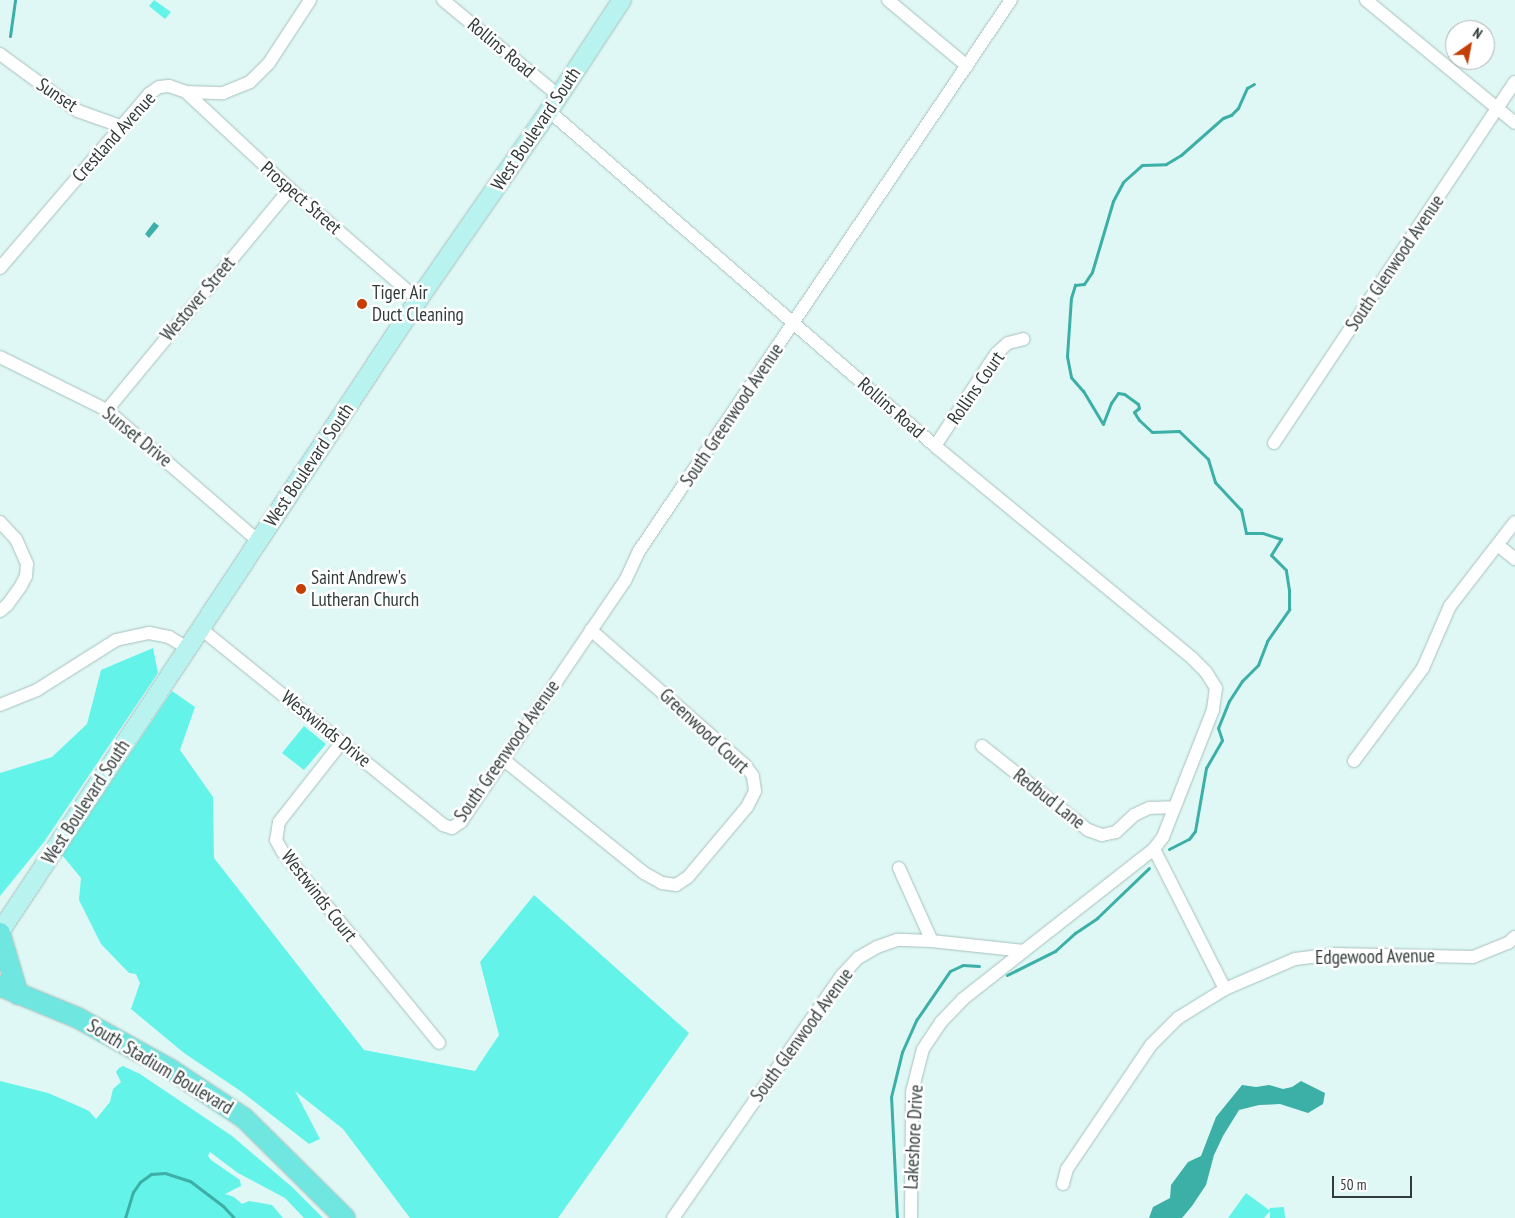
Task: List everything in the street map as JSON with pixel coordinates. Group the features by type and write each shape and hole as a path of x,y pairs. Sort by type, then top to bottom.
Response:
{"main road":[{"name":"West Boulevard South","path":"0,933 418,300 549,111 622,0"},
{"path":"0,933 18,994"},
{"name":"South Stadium Boulevard","path":"0,986 78,1018 170,1069 244,1118 345,1218"}],"street":[{"name":"Crestland Avenue","path":"0,268 149,94 159,87 169,86 186,92 223,93 250,82 270,63 310,0"},
{"name":"Rollins Road","path":"443,0 559,96"},
{"path":"888,0 967,66"},
{"name":"South Greenwood Avenue","path":"452,828 461,822 625,581 639,551 1011,0"},
{"path":"1366,0 1515,123"},
{"name":"Sunset","path":"0,54 78,111 120,126"},
{"name":"South Glenwood Avenue","path":"1274,443 1515,82"},
{"name":"Prospect Street","path":"186,92 290,189 418,300"},
{"name":"Rollins Road","path":"549,111 935,446 1199,665 1216,688 1213,710 1174,807"},
{"name":"Westover Street","path":"106,410 290,189"},
{"name":"Rollins Court","path":"935,446 996,354 1008,344 1024,339"},
{"name":"Sunset Drive","path":"0,356 106,410 258,541"},
{"path":"0,522 16,539 27,564 26,576 21,586 7,606 0,610"},
{"path":"1354,762 1423,668 1450,606 1499,546 1515,522"},
{"path":"1499,546 1515,559"},
{"name":"Westwinds Drive","path":"200,628 444,824 452,828"},
{"name":"Greenwood Court","path":"504,760 644,873 662,883 676,885 688,877 747,807 755,791 753,776 745,765 591,630"},
{"path":"0,705 37,690 116,640 149,633 169,637 187,648"},
{"name":"Westwinds Court","path":"342,742 279,822 276,840 288,859 439,1043"},
{"name":"Redbud Lane","path":"982,746 1088,830 1102,835 1116,832 1134,815 1149,808 1174,807"},
{"path":"1024,951 1154,849 1163,838 1174,807"},
{"path":"1154,849 1225,988"},
{"path":"899,868 932,941"},
{"name":"Edgewood Avenue","path":"1063,1184 1066,1169 1151,1044 1178,1018 1225,988 1295,959 1334,954 1472,956 1508,943 1515,937"},
{"name":"South Glenwood Avenue","path":"673,1218 842,975 858,958 877,947 897,940 932,941 1024,951"},
{"name":"Lakeshore Drive","path":"911,1218 912,1092 924,1049 941,1022 963,999 1024,951"}],"shaded area":[{"path":"154,0 171,12 165,19 149,6"},
{"path":"154,222 159,226 149,238 145,234"},
{"path":"153,648 158,673 44,842 0,896 0,773 52,757 87,724 101,670"},
{"path":"172,691 195,707 180,750 213,797 214,858 364,1050 475,1071 499,1035 480,962 534,895 689,1033 558,1218 410,1218 343,1129 295,1091 320,1139 309,1144 242,1092 184,1053 131,1009 140,983 136,974 129,973 101,944 79,900 81,878 62,855"},
{"path":"304,726 326,744 304,770 282,753"},
{"path":"123,1066 140,1074 232,1136 292,1187 323,1218 304,1218 285,1198 238,1173 210,1152 208,1156 211,1160 240,1180 241,1186 225,1194 234,1197 242,1204 249,1201 272,1205 283,1218 0,1218 0,1081 48,1093 89,1111 96,1119 110,1102 113,1089 121,1082 116,1072"},
{"path":"1301,1081 1325,1093 1323,1104 1308,1113 1280,1104 1259,1105 1239,1110 1214,1155 1206,1185 1182,1218 1149,1218 1153,1207 1170,1198 1171,1185 1188,1162 1201,1156 1216,1117 1242,1085 1256,1087 1269,1085 1283,1089 1292,1087"},
{"path":"1246,1193 1269,1210 1270,1208 1284,1207 1285,1218 1270,1218 1270,1211 1264,1218 1228,1218"}],"waterway":[{"path":"10,36 15,0"},
{"path":"1169,849 1189,839 1195,831 1206,768 1222,740 1218,728 1229,701 1242,681 1258,665 1267,641 1289,609 1286,570 1271,555 1281,539 1263,533 1246,533 1241,510 1215,482 1208,459 1179,431 1152,432 1139,420 1134,412 1139,408 1138,404 1124,394 1118,393 1111,403 1103,424 1083,391 1071,377 1067,356 1071,298 1075,285 1084,284 1092,272 1113,201 1123,182 1142,165 1166,164 1181,155 1223,118 1231,115 1238,108 1247,88 1254,84"},
{"path":"1007,975 1055,951 1075,933 1097,918 1149,868"},
{"path":"897,1218 891,1097 902,1052 917,1019 950,971 963,965 979,966"},
{"path":"125,1218 133,1192 140,1182 151,1174 165,1173 190,1181 223,1206 234,1218"}],"place":[{"name":"Tiger Air Duct Cleaning","path":"362,304"},
{"name":"Saint Andrew's Lutheran Church","path":"301,589"}]}
